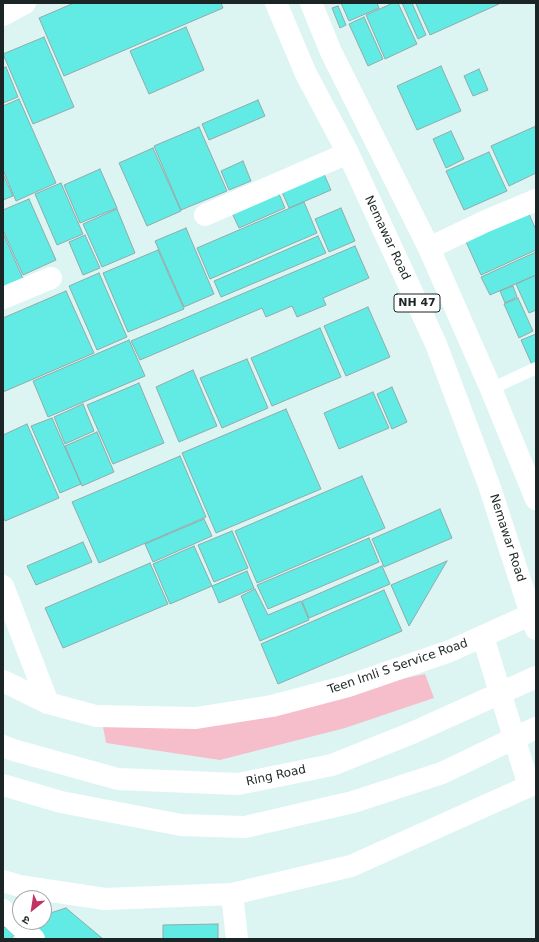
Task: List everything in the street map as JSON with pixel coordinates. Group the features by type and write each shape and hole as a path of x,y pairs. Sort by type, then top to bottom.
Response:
{"main road":[{"path":"3,15 25,3"},
{"name":"Nemawar Road","path":"276,3 306,74 348,154 436,344 490,486 535,619"},
{"name":"NH 47","path":"311,3 331,52 429,248 491,389 536,500"},
{"path":"206,215 348,154"},
{"path":"363,188 393,178"},
{"path":"429,248 486,221 536,200"},
{"path":"3,298 51,278"},
{"path":"436,344 465,332"},
{"path":"3,586 48,703"},
{"name":"Teen Imli S Service Road","path":"3,681 48,703 96,716 196,718 272,706 348,686 450,651 483,637 535,619"},
{"path":"3,881 19,886 105,900 232,894 351,866 533,785 483,637"},
{"name":"Ring Road","path":"3,746 118,779 238,784 332,765 412,733 536,677"},
{"path":"3,785 61,802 181,825 245,828 354,802 442,773 536,728"},
{"path":"232,894 238,939"},
{"path":"3,910 14,922 34,939"}],"lane":[{"path":"491,389 536,368"}],"shaded area":[{"path":"425,674 434,698 345,728 220,760 106,743 102,721 262,708"}],"building":[{"path":"74,3 221,3 223,8 64,76 39,18"},
{"path":"341,3 377,3 379,8 349,21"},
{"path":"393,3 398,3 417,44 385,59 366,15"},
{"path":"402,3 412,3 426,35 418,39"},
{"path":"416,4 499,4 430,35"},
{"path":"338,6 346,25 340,28 332,8"},
{"path":"364,17 383,59 368,66 349,24"},
{"path":"186,27 204,70 149,94 130,51"},
{"path":"44,37 74,107 33,124 3,54"},
{"path":"441,66 461,111 417,130 397,86"},
{"path":"6,67 18,97 3,103 3,68"},
{"path":"479,69 488,90 473,96 464,76"},
{"path":"19,99 56,183 16,201 3,170 3,106"},
{"path":"258,100 265,116 209,140 202,124"},
{"path":"536,126 536,173 509,186 491,146"},
{"path":"199,127 227,191 181,210 154,146"},
{"path":"451,131 464,159 446,168 433,139"},
{"path":"153,148 181,211 147,226 119,163"},
{"path":"489,152 507,191 464,210 446,171"},
{"path":"243,161 251,181 229,190 221,171"},
{"path":"100,169 117,208 80,223 64,185"},
{"path":"3,174 13,196 3,200"},
{"path":"324,174 331,190 289,208 282,192"},
{"path":"61,183 83,234 57,245 35,194"},
{"path":"279,194 285,208 239,228 232,213"},
{"path":"29,199 56,260 23,275 3,230 3,210"},
{"path":"304,202 317,233 210,279 197,248"},
{"path":"526,207 536,230 536,250 481,275 463,235"},
{"path":"341,208 355,241 329,252 315,219"},
{"path":"117,209 135,253 102,267 83,224"},
{"path":"186,228 214,294 184,307 155,241"},
{"path":"3,233 24,281 3,290"},
{"path":"85,235 100,268 83,275 69,242"},
{"path":"318,236 326,253 221,297 214,281"},
{"path":"355,246 369,278 323,298 326,305 297,317 292,306 266,317 262,308 140,360 131,341"},
{"path":"158,250 184,309 128,332 103,273"},
{"path":"536,252 536,275 490,295 481,277"},
{"path":"99,273 127,337 97,350 69,286"},
{"path":"536,275 536,310 529,313 516,284"},
{"path":"513,286 517,297 505,303 500,291"},
{"path":"66,291 94,353 3,392 3,318"},
{"path":"518,298 533,331 519,338 504,304"},
{"path":"368,307 390,357 346,376 324,326"},
{"path":"320,328 341,377 272,406 251,358"},
{"path":"536,334 536,365 533,367 521,340"},
{"path":"129,340 145,376 48,417 33,381"},
{"path":"247,359 268,408 222,428 200,378"},
{"path":"193,370 217,426 179,442 156,387"},
{"path":"139,383 164,443 113,464 87,405"},
{"path":"392,387 407,422 392,429 377,394"},
{"path":"373,392 389,428 339,449 324,413"},
{"path":"83,404 94,431 65,444 54,417"},
{"path":"286,409 321,489 216,533 182,453"},
{"path":"52,418 81,484 60,493 31,426"},
{"path":"27,424 59,498 5,521 3,516 3,435"},
{"path":"97,432 114,472 82,486 65,446"},
{"path":"180,456 206,517 99,563 72,502"},
{"path":"362,476 385,528 257,583 235,531"},
{"path":"440,509 452,538 384,567 372,539"},
{"path":"204,519 212,536 153,562 145,544"},
{"path":"232,531 248,568 214,582 198,545"},
{"path":"369,538 379,562 268,609 257,585"},
{"path":"83,542 92,562 36,585 27,566"},
{"path":"194,546 212,586 170,604 153,564"},
{"path":"447,561 409,626 391,585"},
{"path":"150,563 168,604 63,648 45,608"},
{"path":"382,566 390,584 309,618 302,601"},
{"path":"247,571 254,588 219,603 212,586"},
{"path":"255,589 268,615 301,601 309,620 260,641 241,596"},
{"path":"384,590 402,631 278,684 261,644"},
{"path":"66,908 103,939 43,939 33,930 52,930 52,912"},
{"path":"218,924 218,939 163,939 163,925"},
{"path":"5,927 14,935 11,939 3,939 3,929"}]}
